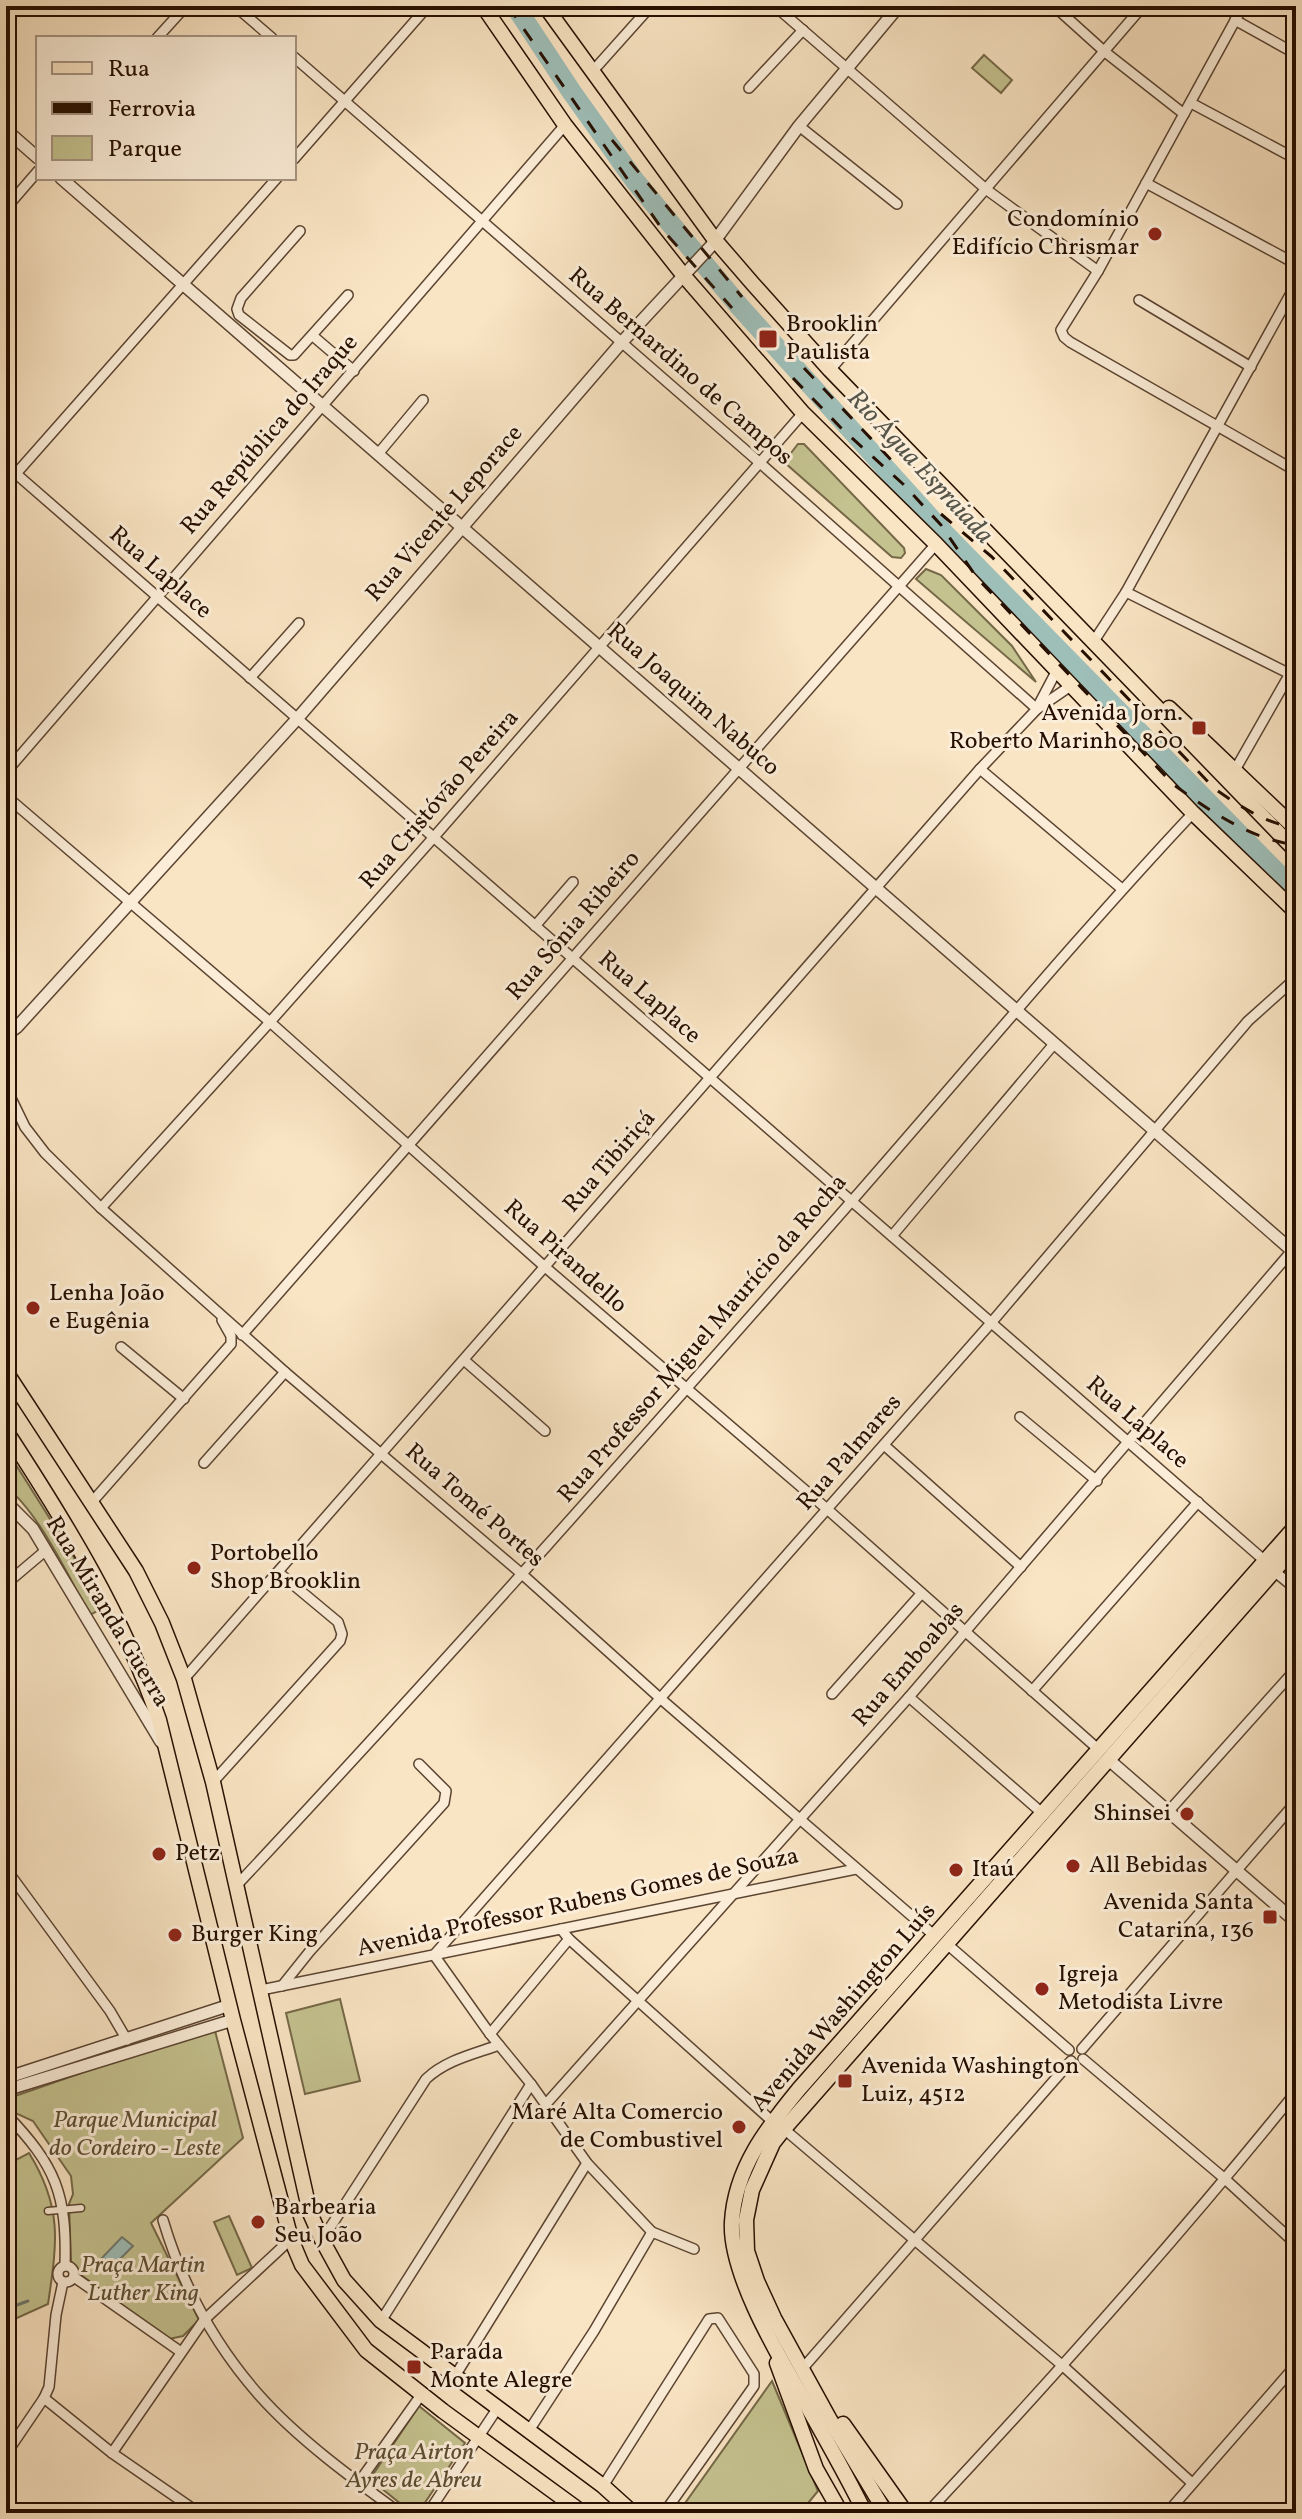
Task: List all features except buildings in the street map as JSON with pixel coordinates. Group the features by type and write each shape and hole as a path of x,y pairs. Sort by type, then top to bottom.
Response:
{"main road":[{"path":"483,6 565,125 803,413 936,544 1193,813 1296,912"},
{"path":"545,6 713,243 830,370 1296,851"},
{"path":"1141,693 1161,700 1296,829"},
{"path":"6,1372 136,1571 162,1623 184,1679 213,1782 310,2213 322,2240 344,2280 381,2321 603,2486 633,2513"},
{"path":"6,1431 63,1518 108,1599 148,1688 291,2239 302,2265 366,2350 421,2395 583,2513"},
{"name":"Avenida Washington Luís","path":"865,2513 766,2333 740,2271 731,2224 741,2179 752,2150 1109,1760 1269,1566 1296,1526"},
{"name":"Avenida Washington Luís","path":"942,1940 1042,1813 1098,1749 1269,1566 1296,1546"},
{"name":"Avenida Washington Luís","path":"778,2125 752,2190 745,2235 757,2281 829,2418 883,2507"},
{"path":"766,2333 788,2400 816,2469 841,2513"},
{"path":"806,2374 906,2513"}],"street":[{"path":"159,36 186,6"},
{"path":"235,6 270,36"},
{"path":"296,157 428,6"},
{"path":"592,72 651,6"},
{"path":"775,6 987,190 1098,271"},
{"name":"Rua Vicente Leporace","path":"6,1035 17,1027 131,904 297,719 622,342 687,274 799,126 899,6"},
{"path":"1054,6 1105,52 1184,114"},
{"path":"830,370 1143,6"},
{"path":"1243,6 1098,271 1062,326 1061,334 1296,471"},
{"path":"1235,20 1296,54"},
{"path":"749,88 803,30"},
{"name":"Rua Bernardino de Campos","path":"296,59 1037,709"},
{"path":"1191,103 1296,159"},
{"name":"Rua República do Iraque","path":"6,772 565,125"},
{"path":"799,126 897,204"},
{"path":"6,130 36,156"},
{"path":"6,208 36,173"},
{"name":"Rua Joaquim Nabuco","path":"63,180 1153,1130 1295,1250"},
{"path":"6,485 275,180"},
{"path":"1146,183 1296,264"},
{"path":"300,231 241,298 237,309 239,315 290,355 298,353 348,295"},
{"path":"1094,641 1126,592 1296,284"},
{"path":"1139,300 1251,367"},
{"path":"313,336 354,371"},
{"path":"378,454 423,400"},
{"name":"Rua Cristóvão Pereira","path":"101,1208 434,837 803,413"},
{"name":"Rua Laplace","path":"6,465 1296,1589"},
{"name":"Rua Sônia Ribeiro","path":"242,1335 936,544"},
{"path":"1126,592 1290,674"},
{"path":"250,678 299,623"},
{"path":"1235,770 1296,663"},
{"name":"Rua Tibiriçá","path":"1037,709 1057,670"},
{"name":"Rua Tibiriçá","path":"184,1679 980,769 1037,709 1072,685"},
{"path":"980,769 1122,889"},
{"name":"Rua Pirandello","path":"6,796 270,1022 545,1267 827,1509 1098,1749"},
{"name":"Rua Professor Miguel Maurício da Rocha","path":"237,1885 523,1575 852,1201 1015,1010 1193,813"},
{"path":"535,926 573,882"},
{"name":"Rua Palmares","path":"434,1955 991,1323 1248,1021 1296,978"},
{"path":"892,1236 1054,1044"},
{"name":"Rua Tomé Portes","path":"6,1088 25,1127 45,1153 101,1208 242,1335 1069,2050"},
{"name":"Rua Emboabas","path":"546,2104 909,1697 1295,1250"},
{"path":"92,1502 231,1344 231,1336 219,1313"},
{"path":"121,1347 184,1399"},
{"path":"464,1360 545,1431"},
{"path":"204,1463 285,1372"},
{"path":"1020,1417 1097,1481"},
{"path":"884,1445 1021,1567"},
{"name":"Rua Miranda Guerra","path":"6,1502 33,1529 166,1749"},
{"path":"1032,1691 1198,1502"},
{"path":"6,1584 45,1551"},
{"path":"213,1782 340,1641 342,1634 338,1622 278,1572"},
{"path":"832,1694 921,1594"},
{"path":"1168,1812 1296,1669"},
{"path":"909,1697 1042,1813"},
{"path":"1109,1760 1296,1922"},
{"path":"282,1986 444,1803 446,1791 419,1764"},
{"path":"1296,1802 1236,1870 1082,2054 1076,2063 1068,2055 1074,2047 1082,2054 1225,2179 1296,2244"},
{"path":"6,1869 110,2011 127,2040"},
{"name":"Avenida Professor Rubens Gomes de Souza","path":"261,1990 856,1869"},
{"path":"561,1929 778,2125 1063,2366 1192,2483"},
{"path":"490,2034 569,1939"},
{"path":"434,1955 587,2163 652,2232 694,2249"},
{"path":"6,2078 127,2040 231,2012"},
{"path":"6,2090 231,2012"},
{"path":"322,2240 426,2079 450,2062 499,2045"},
{"path":"806,2374 1071,2061"},
{"path":"381,2321 531,2084"},
{"path":"927,2513 1063,2366 1296,2092"},
{"path":"6,2114 44,2161 60,2192 65,2266 58,2273 63,2282 56,2315 53,2372 44,2398 8,2446"},
{"path":"455,2376 587,2163"},
{"path":"48,2211 81,2208"},
{"path":"163,2220 204,2320 260,2395 300,2434 359,2482 385,2509 400,2513"},
{"path":"528,2432 594,2331 652,2232"},
{"path":"112,2453 204,2320 291,2239"},
{"path":"65,2266 73,2269 74,2277 181,2352"},
{"path":"63,2282 74,2277"},
{"path":"603,2486 709,2319 718,2318 754,2374 752,2390 664,2513"},
{"path":"1167,2513 1296,2365"},
{"path":"359,2482 421,2395"},
{"path":"44,2398 112,2453 199,2513"},
{"path":"428,2513 497,2409"}],"green space":[{"path":"984,55 1012,80 1001,93 972,68"},
{"path":"798,444 804,444 904,548 901,558 892,557 784,462"},
{"path":"926,569 941,575 1012,646 1036,682 916,579"},
{"path":"6,1449 103,1608 90,1615 42,1529 6,1487"},
{"path":"340,1999 360,2081 305,2094 286,2013"},
{"name":"Parque Municipal do Cordeiro - Leste","path":"214,2027 243,2138 151,2223 199,2320 183,2336 169,2339 81,2275 71,2261 71,2176 33,2121 13,2112 15,2096"},
{"path":"29,2153 48,2191 55,2226 51,2282 48,2304 6,2323 6,2165"},
{"path":"229,2216 252,2268 237,2275 214,2222"},
{"path":"772,2381 818,2491 800,2513 678,2513"},
{"name":"Praça Airton Ayres de Abreu","path":"419,2406 465,2443 418,2513 412,2513 370,2479"}],"water":[{"path":"122,2237 133,2246 111,2268 101,2259"}],"waterway":[{"name":"Rio Água Espraiada","path":"515,6 635,181 740,307 945,534 1296,892"},
{"path":"6,2309 28,2301"}],"railway":[{"path":"508,6 662,229 732,308"},
{"path":"612,140 742,297"},
{"path":"804,368 895,464"},
{"path":"793,378 842,429 903,484 941,525 977,578 1174,785 1216,814 1247,830 1296,845"},
{"path":"941,514 992,557 1215,789 1264,818 1296,828"}],"place":[{"name":"Condomínio Edifício Chrismar","path":"1155,234"},
{"name":"Brooklin Paulista","path":"768,339"},
{"name":"Avenida Jorn. Roberto Marinho, 800","path":"1199,728"},
{"name":"Lenha João e Eugênia","path":"33,1308"},
{"name":"Portobello Shop Brooklin","path":"194,1568"},
{"name":"Shinsei","path":"1187,1814"},
{"name":"Petz","path":"159,1854"},
{"name":"All Bebidas","path":"1073,1866"},
{"name":"Itaú","path":"956,1870"},
{"name":"Avenida Santa Catarina, 136","path":"1270,1917"},
{"name":"Burger King","path":"175,1935"},
{"name":"Igreja Metodista Livre","path":"1042,1989"},
{"name":"Avenida Washington Luiz, 4512","path":"845,2081"},
{"name":"Maré Alta Comercio de Combustivel","path":"739,2127"},
{"name":"Barbearia Seu João","path":"258,2222"},
{"name":"Parada Monte Alegre","path":"414,2367"}],"park label":[{"name":"Praça Martin Luther King","path":"143,2280"}]}
